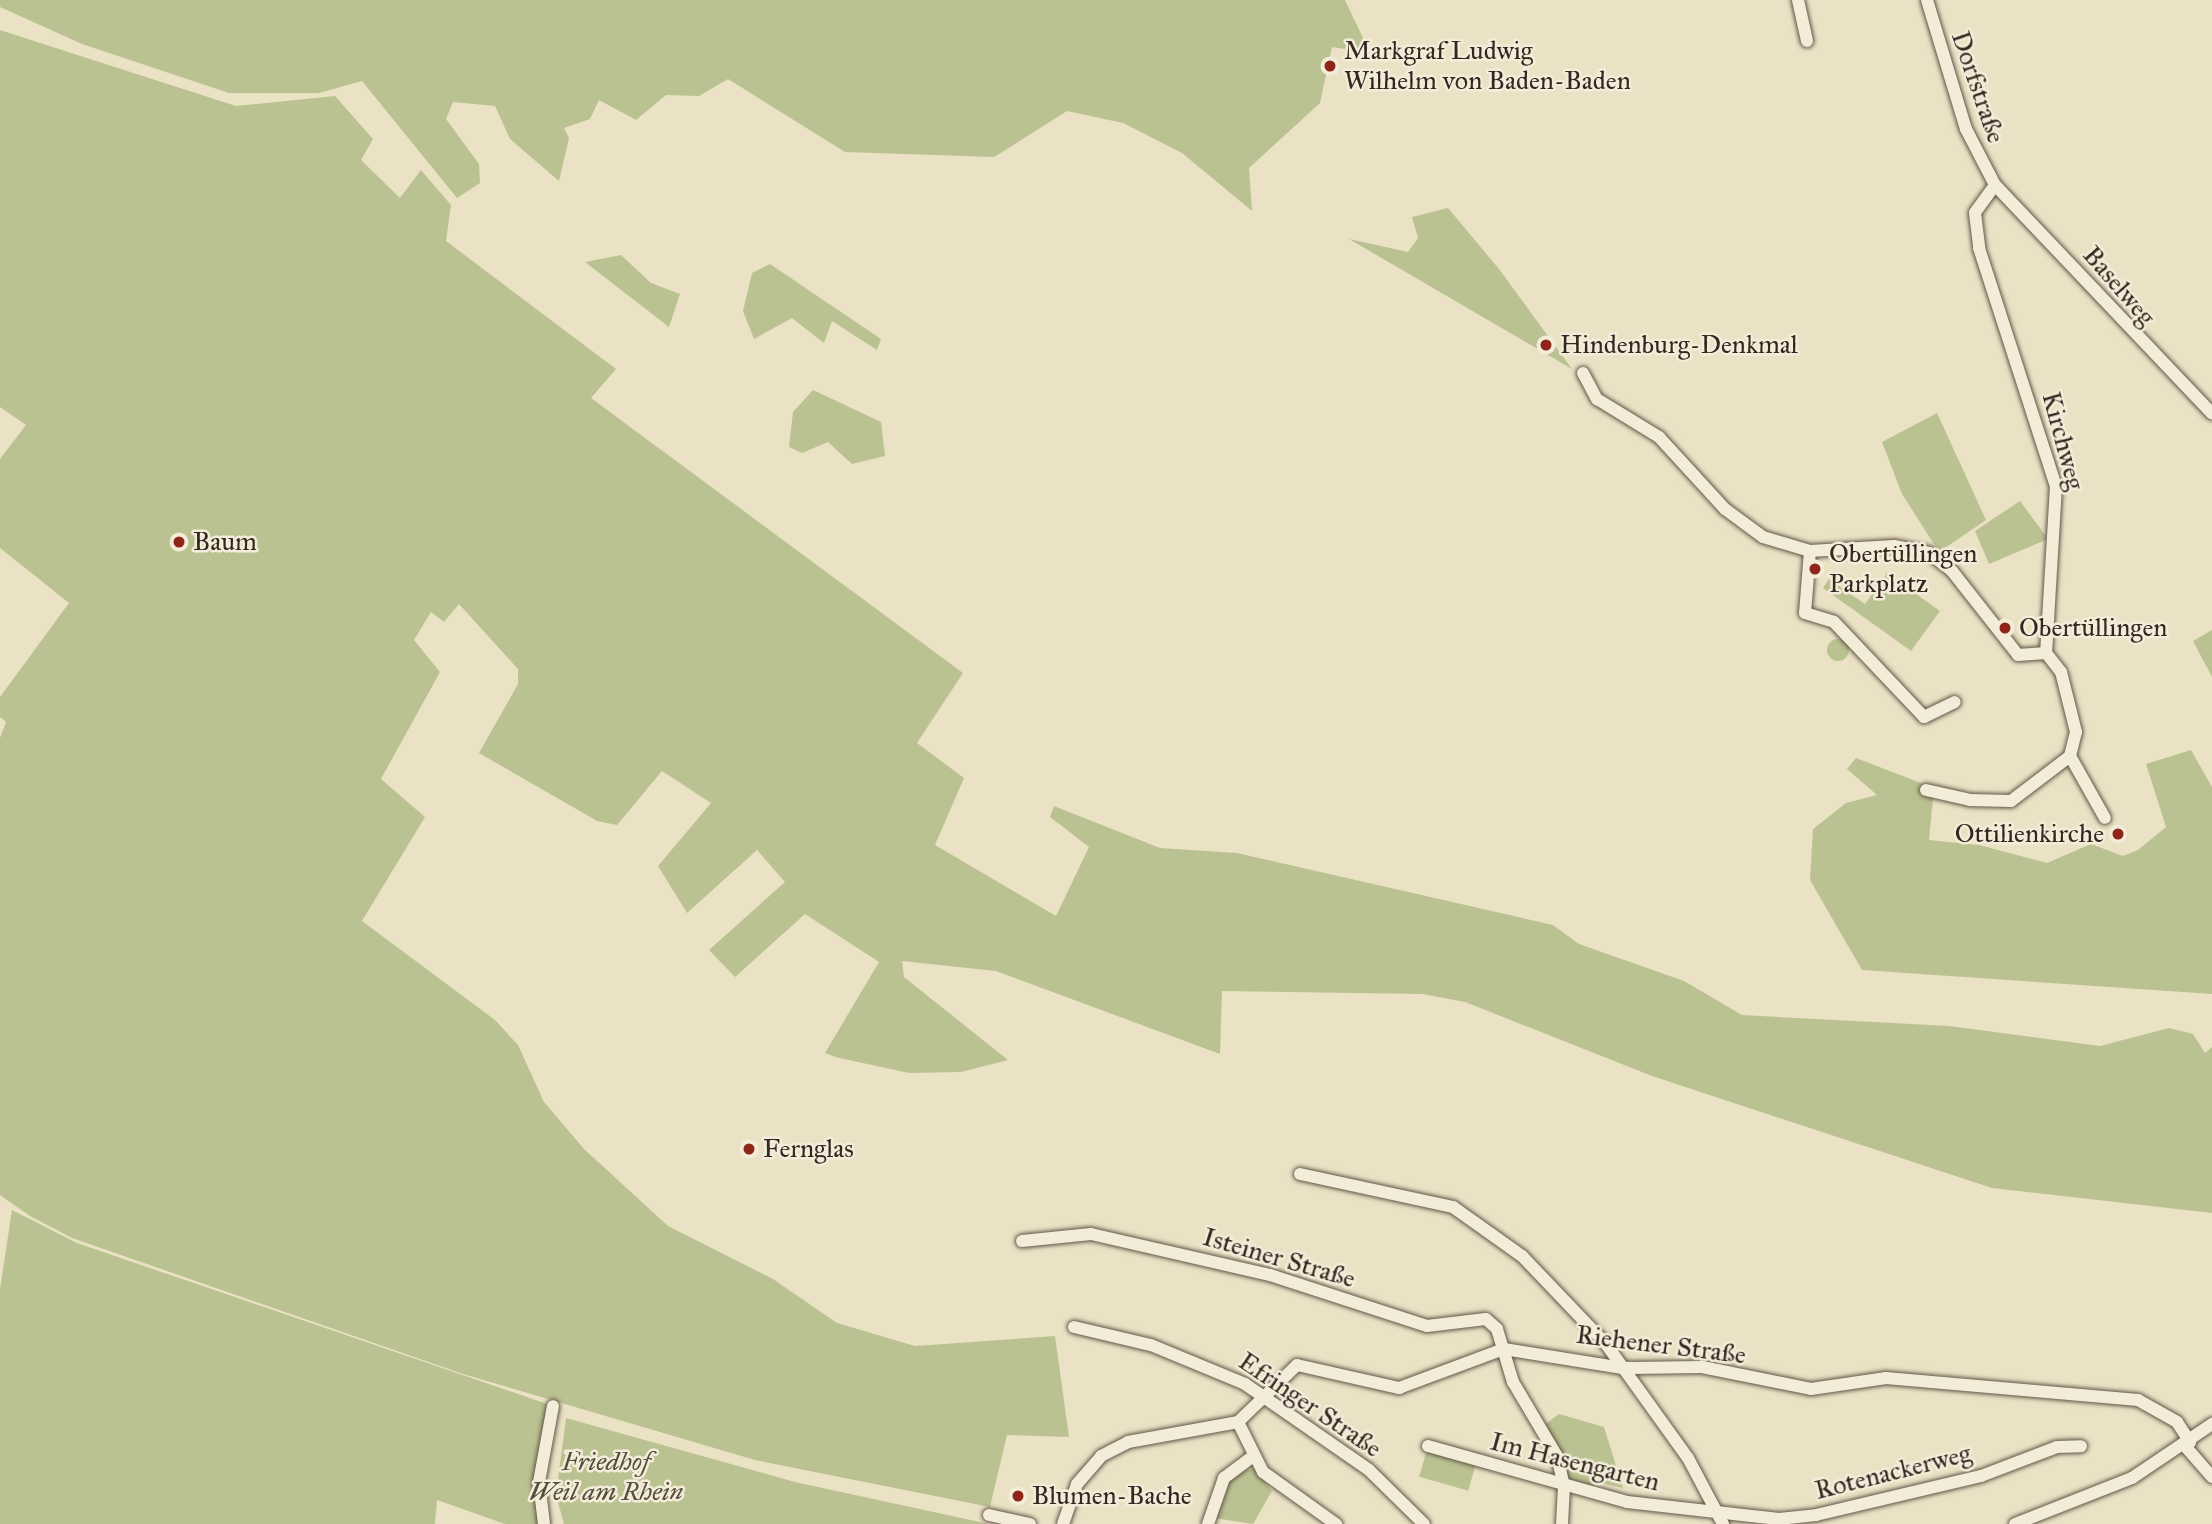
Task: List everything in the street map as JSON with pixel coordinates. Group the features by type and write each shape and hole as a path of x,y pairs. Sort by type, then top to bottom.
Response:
{"street":[{"path":"1798,0 1807,41"},
{"name":"Dorfstraße","path":"1927,0 1966,129 1995,185"},
{"name":"Baselweg","path":"1995,185 2212,414"},
{"name":"Kirchweg","path":"1995,185 1975,213 1979,248 2056,486 2046,653"},
{"path":"1583,373 1597,399 1671,446 1743,525 1810,551 1894,546 1929,553 1952,571 2018,655 2046,653 2061,672 2076,732 2070,757 2011,800 1970,800 1926,790"},
{"path":"1810,551 1805,613 1834,622 1924,717 1955,702"},
{"path":"2070,757 2105,818"},
{"path":"1300,1174 1453,1207 1532,1265 1622,1368 1688,1458 1713,1512 1723,1524"},
{"name":"Isteiner Straße","path":"1022,1241 1080,1232 1270,1275 1427,1325 1486,1319 1504,1349"},
{"name":"Efringer Straße","path":"1074,1327 1180,1355 1264,1398 1369,1470 1424,1524"},
{"path":"1504,1349 1513,1382 1557,1456 1564,1486 1562,1524"},
{"name":"Riehener Straße","path":"1238,1422 1297,1365 1399,1388 1504,1349 1622,1368 1702,1367 1811,1389 1886,1378 2138,1400 2177,1422 2188,1444 2212,1476"},
{"path":"544,1524 539,1482 553,1406"},
{"path":"1063,1524 1082,1476 1117,1446 1238,1422 1253,1456 1278,1486 1320,1520 1336,1524"},
{"path":"2015,1524 2132,1478 2188,1444 2212,1424"},
{"name":"Im Hasengarten","path":"1428,1446 1627,1502 1713,1512"},
{"name":"Rotenackerweg","path":"1713,1512 1816,1516 1981,1476 2057,1447 2081,1447"},
{"path":"1208,1524 1224,1478 1253,1456"},
{"path":"989,1515 1030,1524"}],"green space":[{"path":"0,0 1345,0 1370,53 1332,47 1320,103 1249,168 1252,211 1182,153 1123,123 1067,111 994,157 845,152 728,79 699,96 666,95 636,120 599,100 590,119 564,128 569,138 559,181 510,139 495,106 453,102 446,119 479,164 480,183 457,198 362,81 319,93 229,93 82,44 0,7"},
{"path":"0,30 236,106 335,96 373,139 361,160 400,198 421,170 451,205 446,241 616,369 591,398 963,673 917,743 964,778 935,845 1056,916 1089,847 1050,817 1054,806 1160,848 1237,853 1553,925 1579,944 1684,981 1742,1015 1949,1026 2100,1046 2169,1028 2193,1034 2205,1053 2212,1047 2212,1213 1992,1188 1652,1076 1465,1002 1422,994 1222,991 1220,1054 996,971 902,961 904,977 1008,1060 961,1072 909,1073 835,1057 825,1053 879,962 805,914 735,977 709,950 785,882 757,850 687,913 658,866 711,803 662,771 617,825 597,821 479,753 518,684 518,669 459,604 444,622 431,612 414,640 440,672 381,779 425,817 362,921 495,1020 518,1045 544,1102 584,1149 668,1226 773,1279 837,1323 915,1346 1055,1336 1069,1437 1007,1435 990,1507 755,1460 463,1374 72,1238 30,1216 0,1195 0,738 6,722 0,717 0,697 69,603 0,548 0,459 26,425 0,407"},
{"path":"1448,208 1499,269 1572,369 1349,239 1408,252 1418,238 1412,217"},
{"path":"621,255 651,283 680,294 669,327 585,262"},
{"path":"770,264 881,339 877,350 832,321 824,343 792,318 754,339 743,311 752,273"},
{"path":"813,390 881,422 885,456 852,464 828,442 802,453 789,447 793,412"},
{"path":"1937,413 1986,520 1939,552 1902,494 1882,442"},
{"path":"2020,501 2048,539 1989,564 1975,531"},
{"path":"1887,573 1940,611 1911,651 1823,588 1829,579 1865,604"},
{"path":"2212,630 2212,677 2193,641"},
{"path":"1834,639 1842,639 1849,646 1849,654 1842,661 1834,661 1827,654 1827,646"},
{"path":"2191,750 2212,787 2212,994 1862,970 1810,880 1813,829 1846,803 1877,795 1847,769 1856,758 1934,788 1929,840 1979,845 2047,863 2091,844 2123,856 2138,850 2166,827 2146,764"},
{"path":"12,1210 77,1243 553,1406 545,1439 544,1524 505,1524 437,1500 435,1524 0,1524 0,1289"},
{"path":"1559,1414 1604,1427 1623,1488 1595,1482 1593,1493 1564,1486 1540,1428"},
{"name":"Friedhof Weil am Rhein","path":"566,1418 795,1482 989,1524 564,1524 556,1495"},
{"path":"1428,1446 1477,1460 1468,1491 1419,1477"},
{"path":"1255,1469 1272,1491 1253,1524 1214,1518 1224,1485 1240,1471"}],"place":[{"name":"Markgraf Ludwig Wilhelm von Baden-Baden","path":"1330,66"},
{"name":"Hindenburg-Denkmal","path":"1546,345"},
{"name":"Baum","path":"179,542"},
{"name":"Obertüllingen Parkplatz","path":"1815,569"},
{"name":"Obertüllingen","path":"2005,628"},
{"name":"Ottilienkirche","path":"2118,834"},
{"name":"Fernglas","path":"749,1149"},
{"name":"Blumen-Bache","path":"1018,1496"}]}
